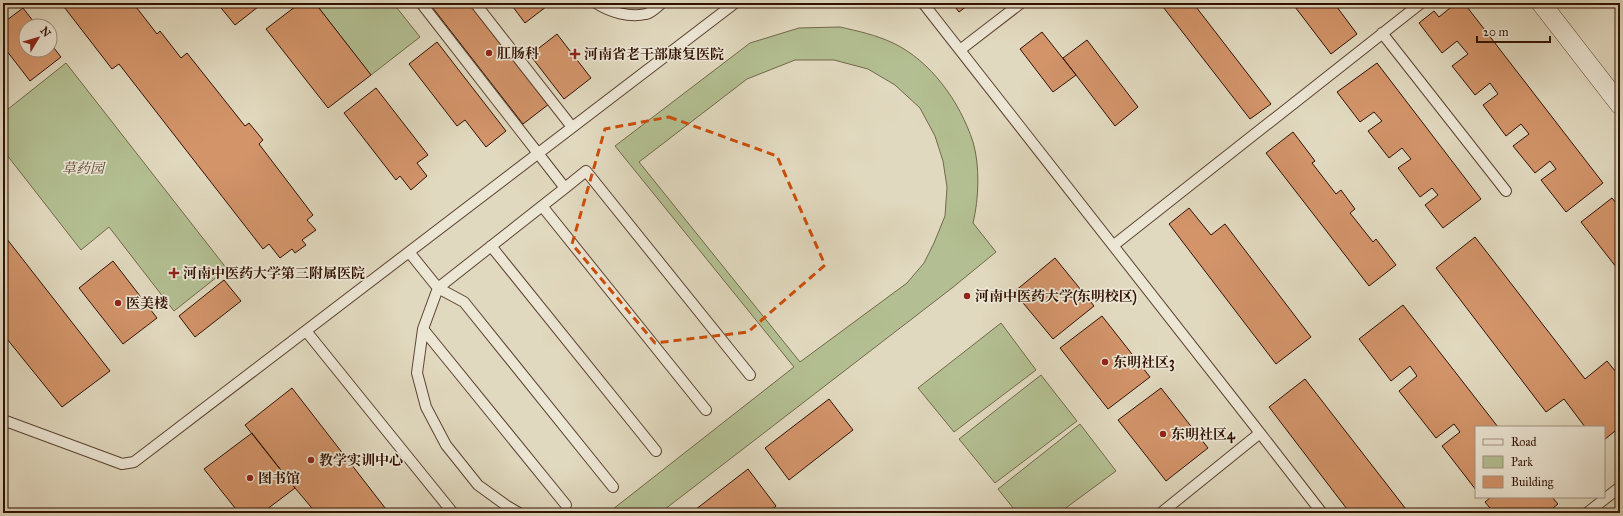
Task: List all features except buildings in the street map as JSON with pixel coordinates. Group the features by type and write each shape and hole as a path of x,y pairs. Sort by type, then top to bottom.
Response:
{"street":[{"path":"1541,3 1620,105"}],"lane":[{"path":"421,3 565,188"},
{"path":"475,3 572,127"},
{"path":"596,3 608,10 628,15 648,14 662,3"},
{"path":"3,420 122,464 134,462 735,3"},
{"path":"923,3 1114,245 1322,513"},
{"path":"960,50 1020,3"},
{"path":"1114,245 1421,3"},
{"path":"1382,33 1506,191"},
{"path":"519,513 507,506 478,484 446,445 426,407 418,373 423,329 438,288 586,171 750,375"},
{"path":"542,206 706,410"},
{"path":"492,246 656,451"},
{"path":"409,252 438,288 464,302 612,487"},
{"path":"423,329 566,505"},
{"path":"306,331 453,513"},
{"path":"1161,513 1260,433"},
{"path":"1587,513 1620,487"}],"highlighted area":[{"path":"669,117 777,156 825,265 748,332 655,343 572,244 605,129"}],"green space":[{"path":"315,3 393,3 420,37 371,75"},
{"path":"840,27 874,35 907,51 920,60 932,72 952,98 973,142 977,161 978,182 977,203 973,223 996,252 952,288 660,513 608,513 794,367 615,146 750,43 799,28","holes":["795,60 834,60 868,69 895,85 920,108 935,136 943,161 947,187 945,216 924,263 907,283 800,362 639,162 747,79"]},
{"name":"草药园","path":"66,63 227,269 174,311 109,227 81,250 3,150 3,113"},
{"path":"1001,323 1036,370 954,432 918,388"},
{"path":"1041,375 1077,421 995,483 959,439"},
{"path":"1080,424 1116,471 1059,513 1017,513 998,489"}],"place":[{"name":"肛肠科","path":"489,53"},
{"name":"河南省老干部康复医院","path":"575,54"},
{"name":"河南中医药大学第三附属医院","path":"174,273"},
{"name":"河南中医药大学(东明校区)","path":"967,296"},
{"name":"医美楼","path":"118,303"},
{"name":"东明社区3","path":"1105,362"},
{"name":"东明社区4","path":"1163,434"},
{"name":"教学实训中心","path":"311,460"},
{"name":"图书馆","path":"250,478"}]}
